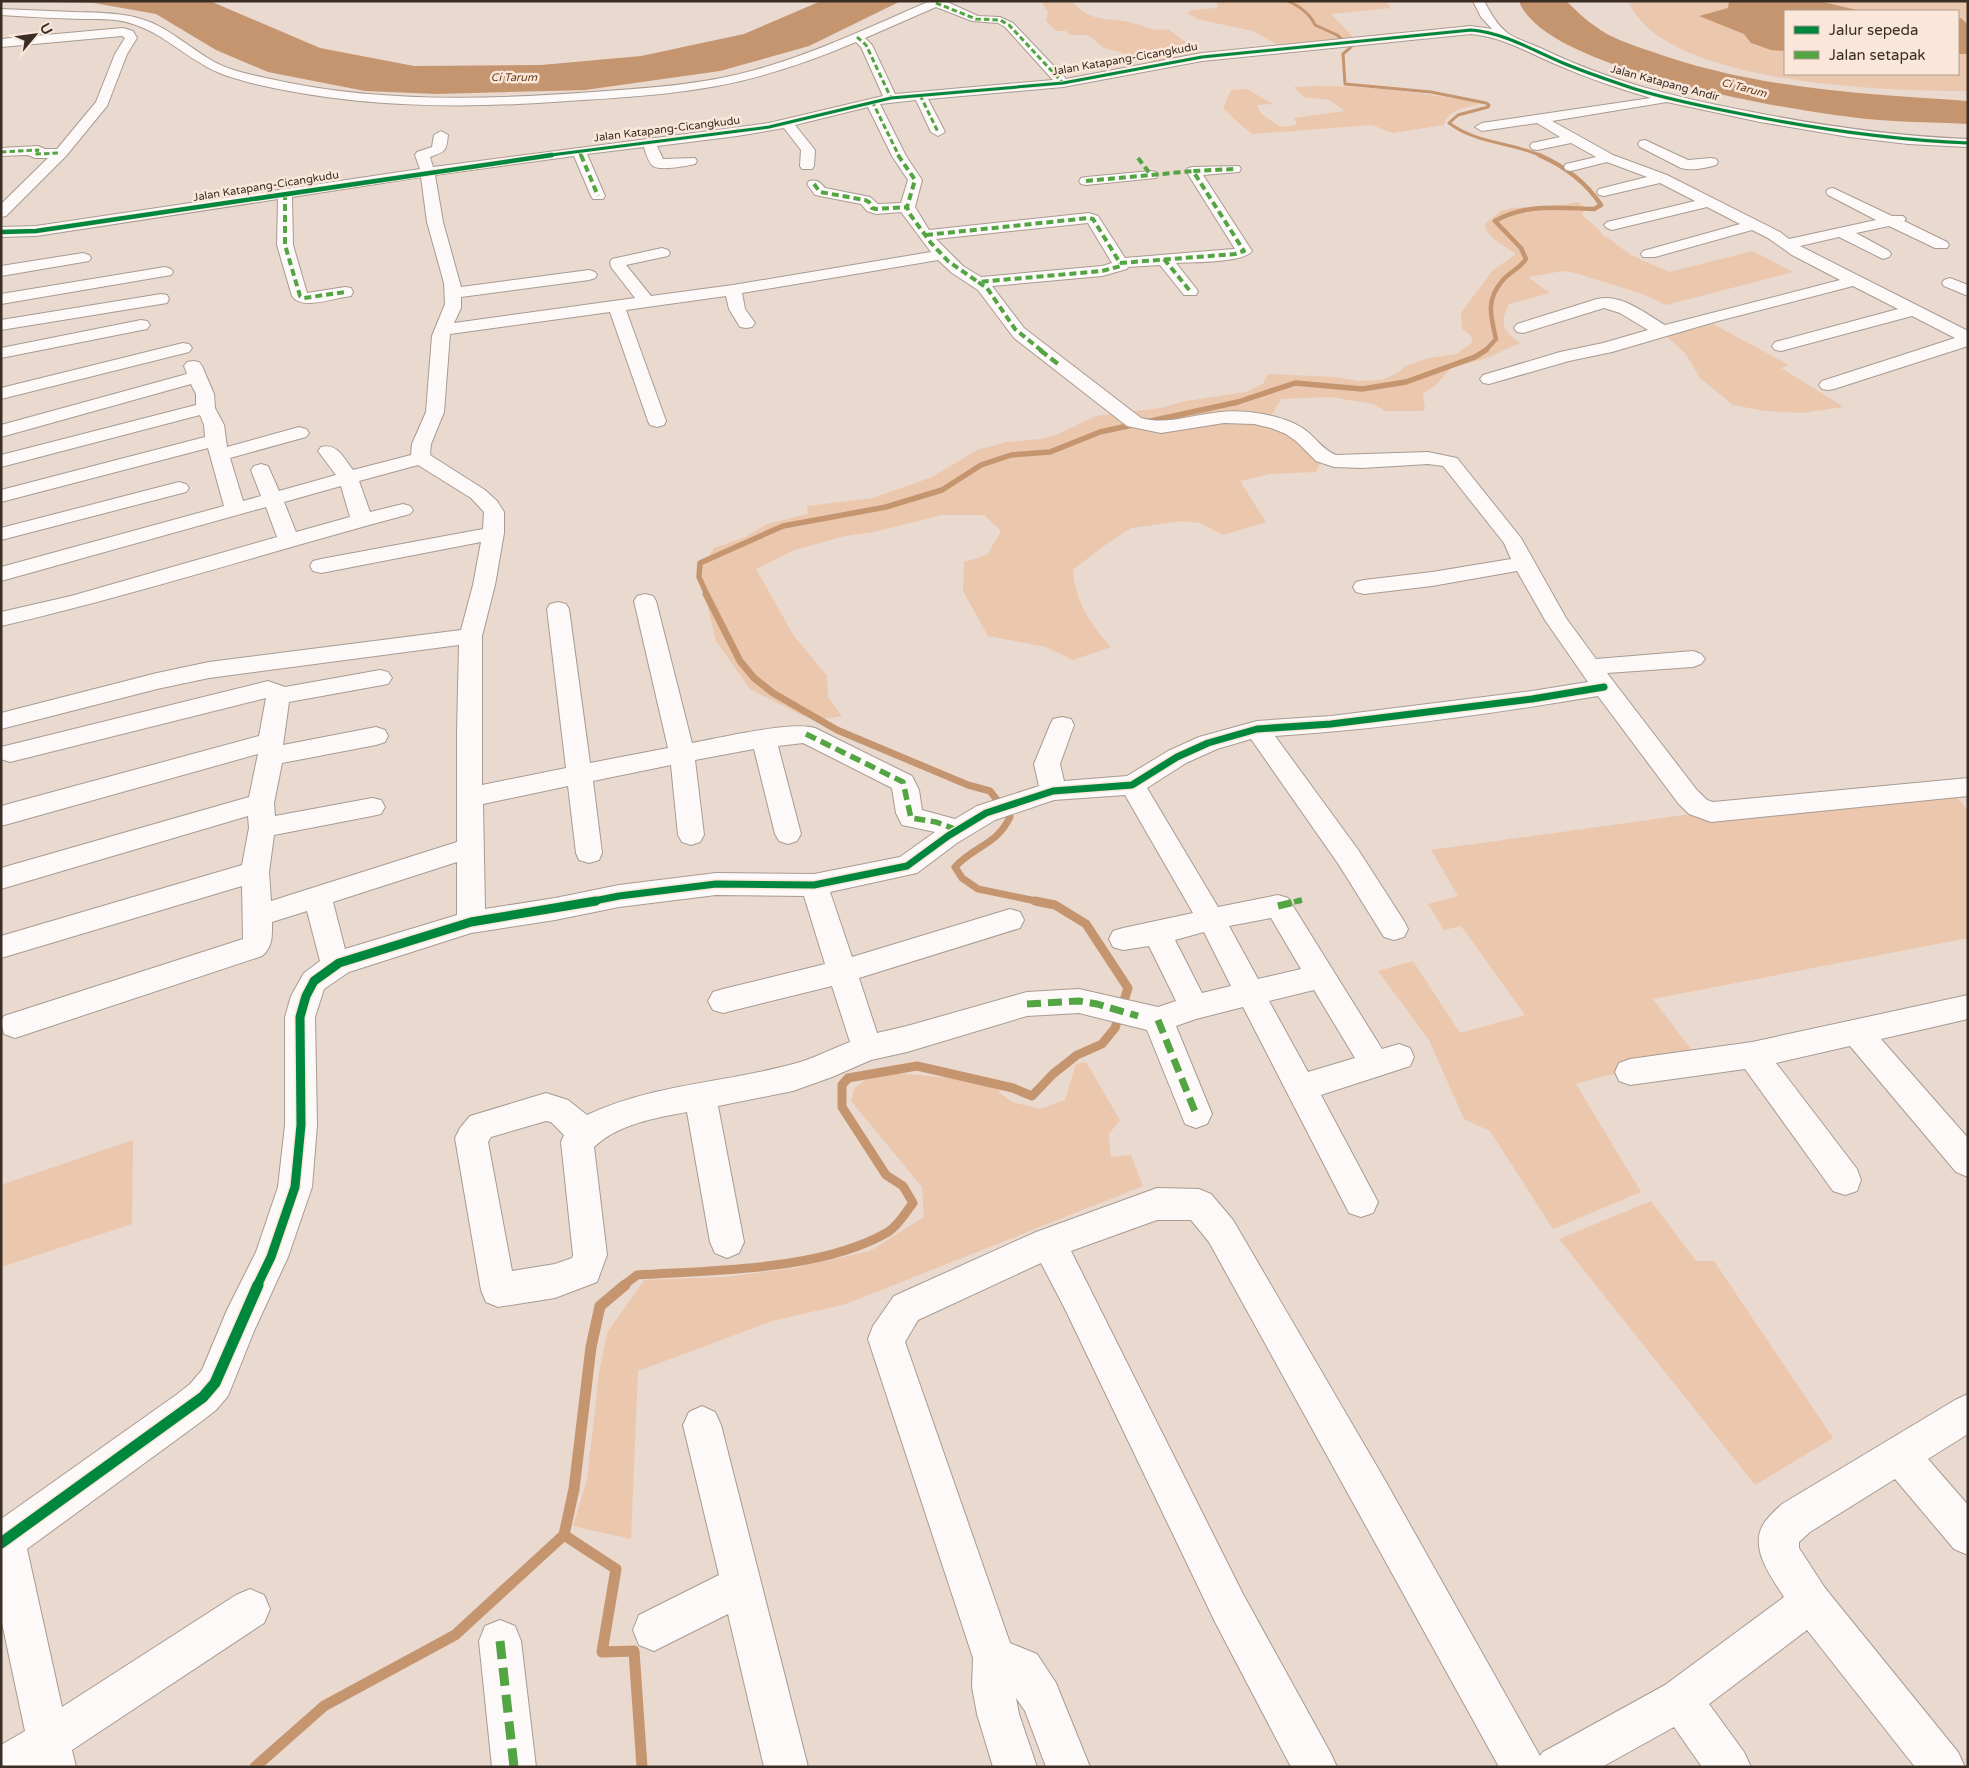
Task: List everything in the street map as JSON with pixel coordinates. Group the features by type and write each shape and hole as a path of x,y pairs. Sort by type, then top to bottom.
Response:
{"street":[{"path":"1478,1 1487,18 1504,36"},
{"path":"1,12 98,16 142,23 167,34 218,68 302,90 459,102 618,94 694,86 735,79 820,54 938,2 976,19 1000,20 1009,25 1063,83"},
{"path":"1,43 123,32 132,30 142,23"},
{"name":"Jalan Katapang Andir","path":"1334,43 1471,30 1504,36 1600,77 1670,98 1816,129 1968,144"},
{"path":"1,213 61,153 102,103 121,54 131,38 129,34 123,32"},
{"path":"857,37 866,45 891,98"},
{"name":"Jalan Katapang-Cicangkudu","path":"4,234 36,231 579,151 737,132 787,123 872,101 891,98 1063,83 1184,59 1334,43"},
{"path":"920,95 938,132"},
{"path":"1482,127 1670,98"},
{"path":"872,101 899,156 915,180 907,207 909,213 942,255 961,272 987,288 1015,329 1132,421 1152,427 1170,428 1219,417 1239,417 1281,425 1298,433 1322,456 1332,460 1343,462 1437,457 1444,458 1450,462 1514,542 1556,620 1596,677 1687,796 1698,807 1711,812 1966,789"},
{"path":"1539,119 1615,160 1662,178 1754,225 1861,284 1968,339"},
{"path":"787,123 808,150 807,166"},
{"path":"421,458 421,446 433,421 442,330 450,317 452,294 449,272 435,220 429,172 422,155 439,149 441,135"},
{"path":"1537,146 1573,138"},
{"path":"649,143 657,162 660,164 690,161"},
{"path":"1645,144 1686,165 1710,162"},
{"path":"1,152 38,150 35,154 61,153"},
{"path":"579,151 598,196"},
{"path":"1571,167 1664,155"},
{"path":"1138,158 1151,175"},
{"path":"1086,181 1234,169"},
{"path":"1120,263 1235,254 1244,251 1193,172"},
{"path":"1604,192 1662,178"},
{"path":"814,184 820,192 864,200 869,202 872,208 876,209 907,207"},
{"path":"1833,192 1898,219 1940,244"},
{"path":"286,194 285,245 300,296 304,298 345,292"},
{"path":"1612,225 1708,202"},
{"path":"926,235 1089,218 1093,219 1121,266 1102,271 978,282"},
{"path":"1786,244 1898,219"},
{"path":"1649,254 1754,225"},
{"path":"1841,232 1883,254"},
{"path":"647,302 617,264 618,262 662,253"},
{"path":"442,330 733,290 942,255"},
{"path":"1,271 83,258"},
{"path":"1164,259 1190,291"},
{"path":"1,299 165,272"},
{"path":"452,294 588,275"},
{"path":"1489,379 1566,356 1606,348 1662,332 1861,284 1889,282"},
{"path":"1950,282 1968,291"},
{"path":"733,290 737,310 746,323"},
{"path":"1,325 162,299"},
{"path":"1523,328 1603,303 1621,306 1662,332"},
{"path":"617,307 657,421"},
{"path":"1781,346 1912,311"},
{"path":"1,353 140,327 148,358"},
{"path":"1828,385 1968,339"},
{"path":"1,394 183,348"},
{"path":"1,367 80,349"},
{"path":"1,431 195,372 205,394 206,408 214,425 217,447 235,510"},
{"path":"1,462 206,408"},
{"path":"10,616 17,595 9,572 2,491 217,447 299,433"},
{"path":"328,452 348,478 362,521"},
{"path":"9,572 421,458 478,494 490,504 494,512 493,533 484,585 471,636 470,922"},
{"path":"261,470 289,540"},
{"path":"7,532 179,488"},
{"path":"10,616 84,599 289,540 403,510"},
{"path":"321,566 493,533"},
{"path":"1364,587 1432,579 1524,563"},
{"path":"645,601 682,754 691,835"},
{"path":"558,609 589,853"},
{"path":"1,722 157,680 209,670 471,636"},
{"path":"51,1754 3,1542 190,1408 203,1397 215,1382 270,1257 296,1187 301,1125 300,1017 306,996 314,981 335,966 470,922 555,909 619,896 716,884 814,885 907,866 957,830 986,813 1053,791 1132,785 1177,758 1208,743 1257,729 1349,722 1532,699 1596,677 1693,659"},
{"path":"278,696 380,678"},
{"path":"10,753 268,689 276,691 278,696 261,815 256,872 257,944 252,948 15,1025"},
{"path":"1053,791 1047,764 1062,725"},
{"path":"1257,729 1349,858 1394,929"},
{"path":"469,797 682,754 757,740 764,741 806,734 903,782 908,791 906,804 911,818 936,822 957,830"},
{"path":"1,816 271,749 376,736"},
{"path":"764,741 788,834"},
{"path":"1132,785 1211,919 1361,1202"},
{"path":"1,879 261,815 372,807"},
{"path":"258,916 469,848"},
{"path":"2,947 256,872"},
{"path":"814,885 844,971 867,1048"},
{"path":"318,897 335,966"},
{"path":"1123,939 1290,903 1322,976 1387,1060 1300,1088"},
{"path":"723,1001 844,971 1010,920"},
{"path":"1157,933 1194,1007"},
{"path":"583,1133 562,1111 555,1107 546,1107 481,1126 471,1138 498,1290 555,1281 585,1270 590,1255 577,1142 583,1133 597,1123 664,1102 794,1078 867,1048 907,1039 1027,1004 1079,1001 1148,1018 1250,995 1322,976"},
{"path":"1630,1072 1752,1055 1966,1011"},
{"path":"1148,1018 1196,1114"},
{"path":"1857,1032 1968,1162"},
{"path":"1752,1055 1845,1180"},
{"path":"700,1096 727,1242"},
{"path":"1015,1767 998,1714 993,1687 994,1658 886,1339 906,1308 1048,1243 1157,1204 1199,1205 1221,1231 1377,1504 1523,1767"},
{"path":"1048,1243 1076,1295 1228,1608 1315,1767"},
{"path":"1943,1767 1811,1602 1779,1553 1780,1533 1796,1518 1968,1413"},
{"path":"702,1425 786,1767"},
{"path":"1899,1455 1968,1535"},
{"path":"654,1630 742,1585"},
{"path":"1558,1767 1680,1700 1811,1602"},
{"path":"6,1767 51,1754 250,1609"},
{"path":"500,1641 514,1767"},
{"path":"994,1658 1022,1669 1041,1698 1068,1767"},
{"path":"1680,1700 1729,1767"}],"shaded area":[{"path":"1041,1 1071,1 1079,9 1094,17 1124,21 1154,29 1168,29 1202,54 1156,62 1104,48 1088,35 1070,35 1066,31 1056,31 1046,21 1048,12"},
{"path":"1216,1 1385,1 1391,8 1331,14 1355,39 1278,45 1253,31 1201,20 1188,14 1191,10 1216,8 1218,6"},
{"path":"1628,1 1968,1 1968,91 1847,86 1755,73 1713,61 1676,47 1648,28 1637,16"},
{"path":"1316,86 1399,91 1481,103 1454,112 1449,116 1444,125 1392,133 1372,125 1253,134 1223,108 1231,90 1247,89 1273,104 1257,105 1261,114 1281,127 1297,125 1294,118 1345,111 1329,100 1304,97 1294,87"},
{"path":"1578,202 1585,208 1582,215 1602,235 1631,255 1669,272 1753,251 1793,272 1666,305 1643,294 1575,273 1563,271 1528,277 1550,293 1509,304 1504,317 1504,326 1506,331 1520,343 1487,358 1451,368 1435,386 1423,393 1425,409 1422,411 1385,411 1374,404 1330,397 1281,399 1270,418 1314,439 1326,451 1316,472 1270,474 1240,481 1266,522 1223,535 1200,523 1183,521 1131,528 1073,570 1080,602 1096,630 1111,647 1073,660 1046,647 988,636 963,591 964,562 987,555 1001,531 984,515 942,515 873,532 845,536 795,550 756,569 794,636 827,676 828,697 842,716 818,720 803,716 750,689 716,641 703,588 702,567 714,548 745,537 767,524 808,514 807,506 873,498 932,477 977,450 1007,442 1040,439 1056,435 1096,416 1160,408 1186,401 1246,392 1264,383 1269,374 1334,377 1360,381 1382,380 1399,372 1406,366 1429,358 1457,354 1473,342 1471,336 1462,329 1461,313 1492,271 1516,254 1493,238 1486,229 1485,224 1501,211 1511,208 1558,206"},
{"path":"1713,324 1789,365 1781,368 1844,407 1802,413 1765,411 1733,405 1700,378 1685,353 1666,336"},
{"path":"1954,793 1968,811 1968,938 1653,999 1693,1052 1576,1084 1641,1192 1553,1229 1490,1131 1464,1119 1429,1040 1378,971 1413,961 1460,1033 1525,1015 1461,926 1444,930 1428,904 1458,896 1431,850 1684,815"},
{"path":"1086,1062 1120,1120 1109,1134 1111,1157 1131,1155 1143,1186 846,1304 772,1321 638,1371 631,1539 573,1526 587,1480 599,1373 607,1333 644,1280 725,1277 795,1268 870,1251 924,1217 922,1187 851,1101 854,1089 865,1080 895,1073 993,1082 1001,1094 1012,1102 1040,1109 1065,1100 1076,1064"},
{"path":"133,1140 132,1224 1,1267 1,1185"},
{"path":"1651,1201 1696,1261 1714,1261 1833,1438 1755,1485 1559,1239"}],"water":[{"name":"Ci Tarum","path":"1,1 210,1 320,48 414,66 541,65 641,56 744,34 821,1 901,1 809,46 720,71 585,90 437,94 365,91 268,72 216,50 156,14 94,3"},
{"name":"Ci Tarum","path":"1519,1 1566,1 1583,17 1614,38 1688,63 1727,73 1767,81 1847,92 1968,101 1968,124 1879,120 1818,113 1723,95 1669,82 1617,65 1572,47 1537,25"},
{"path":"1729,1 1819,1 1857,10 1784,10 1784,51 1771,50 1751,43 1744,34 1699,16 1728,8"},
{"path":"1961,18 1968,25 1968,54 1959,54 1959,19"}],"waterway":[{"path":"1288,1 1304,11 1315,25 1337,35 1351,47 1343,54 1345,84 1431,92 1486,103 1489,105 1488,107 1458,115 1449,123 1471,135 1542,156"},
{"path":"1486,350 1496,339 1491,309 1497,287 1526,259 1521,248 1495,221 1507,215 1531,209 1594,209 1601,205 1574,176 1557,164 1539,155"},
{"path":"707,595 699,577 700,563 783,526 886,507 942,490 981,465 1011,455 1050,452 1100,432 1238,402 1295,383 1362,389 1406,382 1475,357 1486,350"},
{"path":"706,594 740,661 754,678 773,693 837,730 968,785 990,791 1010,817 992,840 970,854 955,867 962,878 978,889 1041,902"},
{"path":"623,1286 637,1275 766,1266 831,1254 861,1245 888,1232 895,1226 913,1203 903,1186 886,1175 842,1107 842,1085 848,1078 917,1066 1013,1088 1032,1096 1053,1074 1077,1055 1102,1044 1115,1028 1128,988 1086,924 1055,905 1035,901"},
{"path":"564,1535 574,1489 591,1347 600,1306 625,1285"},
{"path":"255,1767 324,1706 455,1635 564,1535"},
{"path":"564,1535 616,1569 602,1652 634,1651 642,1767"}],"marked path":[{"path":"936,3 976,19 1000,20 1009,25 1063,83"},
{"path":"857,37 866,45 891,98"},
{"path":"920,95 938,132"},
{"path":"872,101 899,156 915,180 907,207 909,213 939,252 967,276 978,282"},
{"path":"1,152 38,150 35,154 61,153"},
{"path":"579,151 598,196"},
{"path":"1138,158 1151,175 1193,171"},
{"path":"1120,263 1235,254 1244,251 1193,171 1234,169"},
{"path":"1086,181 1151,175"},
{"path":"814,184 820,192 865,200 869,202 872,208 876,209 907,207"},
{"path":"285,193 285,245 300,296 304,298 345,292"},
{"path":"926,235 1089,218 1093,219 1120,263"},
{"path":"1164,259 1190,291"},
{"path":"1058,364 1015,329 987,288 978,282 1102,271 1121,266 1120,263"},
{"path":"806,734 903,782 911,818 936,822 957,830"},
{"path":"1278,906 1302,900"},
{"path":"1027,1004 1079,1001 1097,1004 1138,1016"},
{"path":"1158,1020 1196,1114"},
{"path":"500,1641 514,1767"}],"cycle path":[{"path":"1,232 36,231 429,172 579,151 737,132 769,127 891,98 1063,83 1202,57 1471,30 1507,37 1590,74 1647,93 1683,102 1760,118 1849,133 1908,140 1968,143"},
{"path":"1,1543 189,1408 203,1397 215,1383 240,1322 271,1257 295,1187 301,1125 300,1017 306,996 314,981 339,963 471,922 555,909 619,896 716,884 814,885 907,866 948,836 986,813 1053,791 1132,785 1177,757 1208,743 1257,729 1331,724 1532,699 1604,687"}]}
